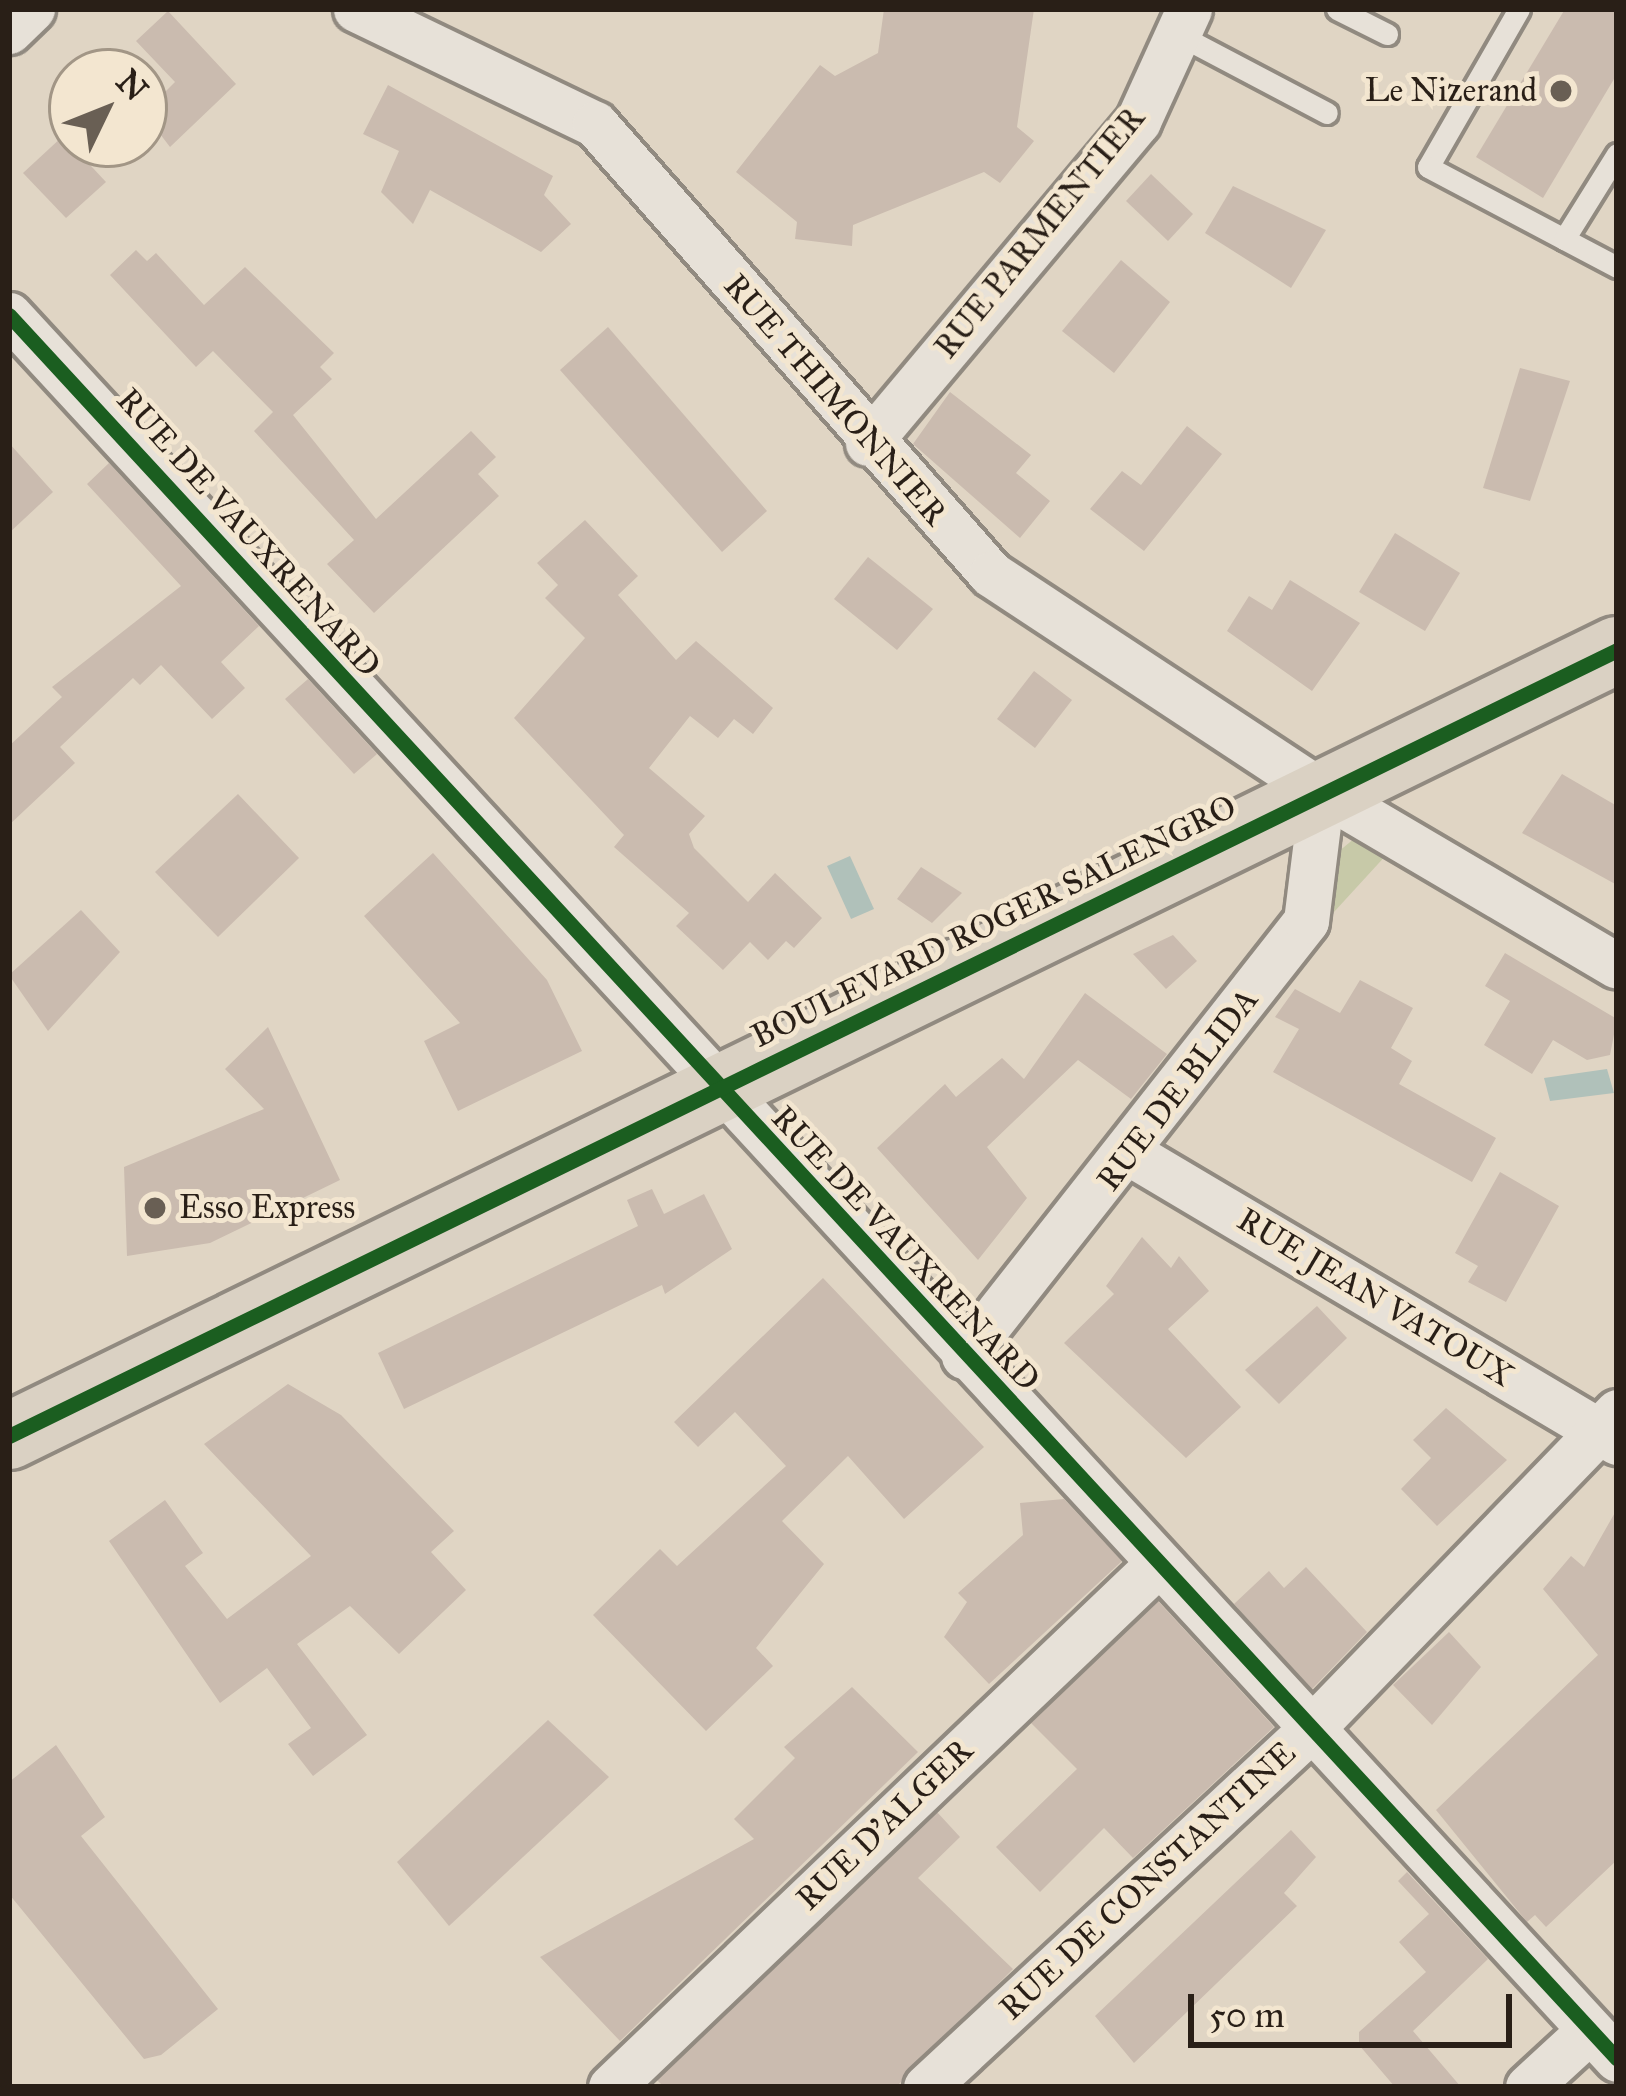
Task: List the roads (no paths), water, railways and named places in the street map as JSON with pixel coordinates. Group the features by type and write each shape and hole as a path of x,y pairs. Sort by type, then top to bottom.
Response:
{"main road":[{"name":"BOULEVARD ROGER SALENGRO","path":"9,1436 1617,650"}],"street":[{"path":"9,31 32,9"},
{"name":"RUE THIMONNIER","path":"356,9 595,124 868,442 991,574 1322,792 1617,966"},
{"name":"RUE PARMENTIER","path":"868,442 1138,122 1184,22"},
{"name":"RUE DE VAUXRENARD","path":"9,315 716,1090 1604,2045"},
{"name":"RUE DE BLIDA","path":"964,1356 1133,1155 1306,921 1322,792"},
{"name":"RUE JEAN VATOUX","path":"1133,1155 1610,1428"},
{"name":"RUE DE CONSTANTINE","path":"926,2087 1310,1730 1610,1428"},
{"name":"RUE D'ALGER","path":"611,2087 1159,1563"},
{"path":"1528,2087 1604,2045"}],"lane":[{"path":"1337,9 1387,34"},
{"path":"1519,9 1428,167 1617,267"},
{"path":"1184,22 1327,113"},
{"path":"1564,239 1617,154"}],"place":[{"name":"Le Nizerand","path":"1561,91"},
{"name":"Esso Express","path":"155,1208"}]}
